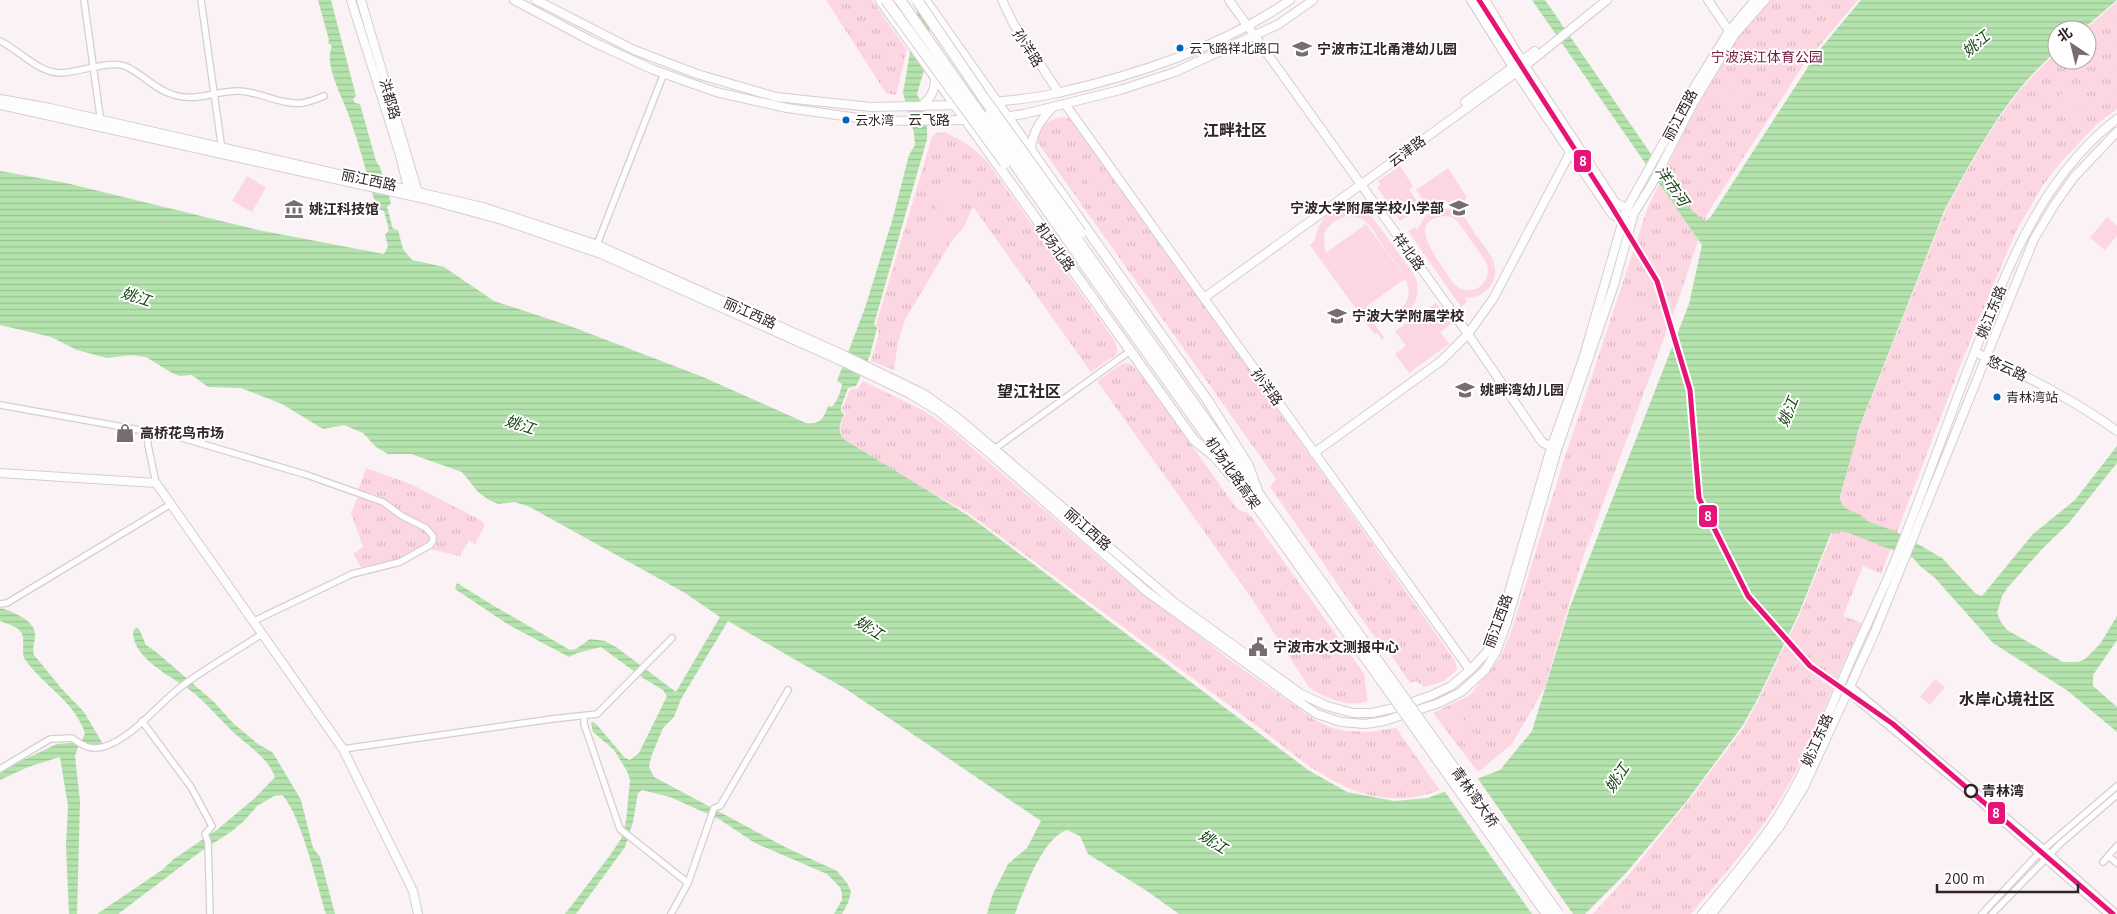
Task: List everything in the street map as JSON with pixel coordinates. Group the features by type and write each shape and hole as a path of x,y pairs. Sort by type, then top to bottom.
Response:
{"highway":[{"path":"886,0 967,112 1058,232 1088,255"},
{"name":"机场北路","path":"900,0 1088,255"},
{"name":"机场北路","path":"908,0 1088,255"},
{"path":"917,0 1088,255"},
{"name":"机场北路高架","path":"1088,255 1259,494 1388,682"},
{"name":"机场北路高架","path":"1088,255 1241,484 1388,682"},
{"name":"青林湾大桥","path":"1388,682 1547,914"},
{"name":"青林湾大桥","path":"1388,682 1558,914"}],"main road":[{"name":"洪都路","path":"351,0 400,155 414,193"},
{"name":"洪都路","path":"361,0 414,193"},
{"name":"云飞路","path":"514,0 593,42 664,73 716,92 787,108 880,120 965,120 1007,116 1053,107 1120,90 1174,72 1256,35 1279,24 1313,0"},
{"name":"云飞路","path":"536,0 634,50 697,74 770,95 871,107 996,102 1059,93 1168,62 1248,26 1290,0"},
{"name":"机场北路","path":"880,0 1194,440 1214,456 1230,476 1241,484"},
{"path":"925,0 1208,401 1248,466 1259,494"},
{"name":"孙洋路","path":"1002,0 1017,30 1059,93"},
{"name":"祥北路","path":"1229,0 1469,333 1542,442 1556,445"},
{"path":"1471,0 1612,214 1627,222"},
{"path":"1485,0 1523,63 1615,202 1630,212"},
{"name":"云津路","path":"1576,22 1600,0"},
{"name":"云津路","path":"1203,297 1607,0"},
{"path":"1708,0 1732,33"},
{"name":"丽江西路","path":"991,451 1175,603 1301,694 1327,706 1353,713 1372,713 1399,707 1451,686 1487,652 1497,633 1630,212 1645,178 1663,153 1694,102 1732,33 1755,0"},
{"name":"丽江西路","path":"1732,33 1765,0"},
{"path":"920,106 931,96 935,88 935,78"},
{"name":"丽江西路","path":"0,99 101,124 360,182 388,186 595,248 866,370 924,394 958,418 991,451 1169,609 1317,714 1341,722 1364,724 1384,721 1440,703 1461,692 1485,670 1496,652 1508,622 1556,445"},
{"name":"孙洋路","path":"1065,104 1470,670"},
{"name":"丽江西路","path":"0,105 101,124"},
{"path":"1031,150 1032,137 1038,124 1053,107"},
{"name":"姚江东路","path":"1702,914 1774,822 1798,782 1822,732 1899,549 1974,352 2016,251 2045,199 2067,168 2117,118"},
{"name":"姚江东路","path":"1712,914 1789,813 1804,787 1850,689 2034,239 2055,204 2074,178 2117,132"},
{"path":"1314,453 1441,361 1469,333 1493,299 1570,152"},
{"name":"丽江西路","path":"1630,212 1652,184 1663,153"},
{"name":"丽江西路","path":"360,182 395,193 414,193"},
{"name":"悠云路","path":"1974,352 2037,382 2088,410 2117,431"},
{"path":"0,474 156,483 343,749 413,891 418,914"}],"street":[{"path":"84,0 101,124"},
{"path":"201,0 222,151"},
{"path":"0,41 38,66 50,71 60,73 115,65 125,66 173,95 192,98 241,91 295,103 302,103 324,96"},
{"path":"595,248 664,73"},
{"path":"991,451 1130,351"},
{"path":"0,405 179,437 307,475 383,502 402,516 426,528 433,536 433,541 430,545 405,560 352,574 254,621"},
{"path":"147,430 156,483"},
{"path":"0,604 8,603 171,504"},
{"path":"0,769 50,739 72,738 90,749 119,740 181,686 262,634"},
{"path":"343,749 552,718 599,713 672,638"},
{"path":"1850,689 2050,854 2117,914"},
{"path":"1850,689 2108,914"},
{"path":"671,914 688,883 714,808 720,806 788,690"},
{"path":"584,716 584,724 620,829 688,883"},
{"path":"142,721 191,787 212,826 205,834 208,842 210,914"},
{"path":"1982,914 2038,853 2117,786"},
{"path":"1992,914 2050,854 2117,794"},
{"path":"2103,862 2117,846"},
{"path":"2108,856 2117,863"}],"green space":[{"path":"826,0 872,0 907,50 896,95 886,93"},
{"name":"宁波滨江体育公园","path":"1771,0 1858,0 1804,64 1707,214 1680,295 1581,563 1545,687 1512,744 1478,772 1433,713 1470,695 1500,658 1511,632 1562,466 1648,207 1692,116 1740,33"},
{"path":"2117,2 2117,109 2098,123 2061,162 2043,185 2016,231 1964,356 1881,574 1863,566 1843,616 1862,623 1795,773 1760,829 1691,914 1593,914 1626,878 1687,803 1744,727 1800,614 1831,537 1854,443 1946,209 1994,126 2039,69 2047,62 2047,70 2097,70 2096,20"},
{"path":"1724,86 1744,98 1738,109 1717,97"},
{"path":"2067,86 2085,101 2069,121 2050,106"},
{"path":"1060,117 1068,118 1075,123 1455,661 1457,669 1446,679 1424,687 1416,681 1410,683 1381,640 1378,642 1270,487 1276,479 1038,143 1039,133 1043,126"},
{"path":"945,132 969,145 986,160 1115,341 1118,351 1115,355 1091,372 974,208 971,210 964,227 951,242 905,320 898,342 894,370 871,361 879,333 876,324 932,137 937,133"},
{"path":"1091,157 1109,183 1095,192 1077,167"},
{"path":"1400,166 1413,186 1409,189 1421,207 1400,221 1388,204 1395,198 1388,203 1377,187 1380,185 1378,181"},
{"path":"1448,168 1467,198 1452,208 1446,200 1442,203 1440,200 1429,208 1416,190"},
{"path":"247,176 266,188 252,212 232,201"},
{"path":"949,181 963,202 942,216 928,195"},
{"path":"1351,207 1365,211 1373,218 1413,273 1417,283 1415,302 1410,310 1393,320 1373,322 1384,338 1382,340 1377,333 1374,334 1310,245 1322,221 1335,211","holes":["1347,216 1356,217 1368,224 1402,272 1409,290 1408,298 1403,306 1394,312 1381,314 1369,310 1325,250 1324,235 1327,229 1334,221"]},
{"path":"1436,209 1451,209 1459,213 1468,222 1489,253 1495,266 1493,281 1489,288 1478,296 1465,298 1467,302 1461,307 1408,231 1415,227 1417,230 1426,215","holes":["1443,216 1452,217 1458,222 1486,262 1487,277 1484,283 1476,289 1464,290 1454,284 1433,253 1426,237 1425,230 1427,224 1433,219"]},
{"path":"939,217 954,238 932,252 918,231"},
{"path":"2107,217 2117,226 2117,236 2105,250 2090,238"},
{"path":"1366,224 1406,278 1366,307 1327,252"},
{"path":"1623,299 1635,302 1627,327 1615,323"},
{"path":"1436,303 1451,324 1440,332 1449,344 1409,373 1395,354 1406,346 1395,331"},
{"path":"1129,363 1139,372 1238,510 1248,513 1254,520 1365,675 1367,701 1353,704 1345,703 1321,695 1309,687 1248,593 1097,381 1122,364"},
{"path":"863,381 926,412 948,427 1115,571 1234,663 1315,720 1332,728 1346,731 1369,732 1396,728 1440,790 1414,797 1390,798 1367,794 1345,786 1324,775 1303,762 1264,731 970,514 904,477 845,440 840,430 845,413 842,409 850,390 854,388 857,390"},
{"path":"366,468 413,485 482,521 485,525 475,544 469,540 460,556 430,549 436,543 433,529 403,514 377,495 358,490"},
{"path":"358,497 389,508 400,518 427,532 430,538 429,542 402,558 361,567 353,554 363,547 351,513"},
{"path":"1382,574 1406,609 1397,615 1373,580"},
{"path":"1935,679 1945,687 1930,705 1920,697"},
{"path":"1454,706 1482,745 1471,753 1444,714"}],"water":[{"path":"318,0 331,0 356,96 353,99 355,103 360,104 376,161 380,167 391,203 387,207 393,229 398,230 403,249 412,260 444,267 494,301 570,326 703,377 806,423 815,423 821,420 828,406 832,407 840,393 842,384 837,381 865,308 892,221 909,155 915,145 914,133 903,93 919,0 930,0 929,53 917,94 925,116 927,139 874,324 877,328 870,355 856,386 848,388 841,407 841,411 844,414 841,421 840,434 845,440 969,516 1308,770 1347,792 1394,801 1428,798 1500,770 1532,731 1570,607 1689,304 1702,245 1532,0 1545,0 1686,205 1704,221 1710,218 1817,53 1861,0 2117,0 2094,20 2047,20 2047,60 2023,85 1994,125 1945,209 1858,431 1840,497 1841,502 1847,509 1864,517 1867,521 1897,532 1942,558 1976,594 1982,596 2033,534 2075,500 2117,446 2117,463 2068,524 2043,548 2008,587 2002,596 1997,613 2007,630 2063,662 2078,662 2085,659 2100,644 2117,616 2117,640 2093,675 2093,686 2117,707 2117,732 2068,691 1993,643 1935,578 1913,558 1849,533 1839,531 1831,533 1799,613 1743,725 1686,802 1626,873 1585,914 1179,914 1147,891 1088,854 1080,836 1067,830 1058,835 1042,854 1015,914 987,914 992,896 1008,864 1027,848 1041,821 846,689 728,621 681,699 674,717 663,728 649,767 654,777 787,848 837,871 847,883 851,892 842,914 834,914 842,900 840,887 827,874 755,843 719,819 670,797 642,790 638,793 633,822 625,847 576,914 565,914 621,839 626,821 630,780 627,771 614,750 593,732 591,723 593,722 597,725 625,758 630,760 639,753 667,696 663,690 643,678 601,647 569,657 509,625 455,589 457,583 570,650 576,649 590,639 605,641 616,647 676,692 720,617 685,593 528,506 514,502 498,504 489,500 478,492 462,472 411,454 388,454 376,447 363,433 344,425 323,429 282,404 241,388 208,387 192,375 180,376 172,373 146,357 131,355 107,358 77,350 51,337 0,325 0,171 66,183 258,230 384,254 388,246 385,235 389,230 384,211 378,209 373,196 353,128 332,73 330,54 332,46 328,43 329,40"},
{"path":"2,608 23,618 32,625 35,635 34,655 84,712 103,744 78,747 75,756 80,801 77,914 69,914 66,846 68,806 60,757 28,767 0,780 0,771 57,744 81,742 85,733 80,721 66,702 40,677 24,658 22,634 14,626 0,621 0,609"},
{"path":"136,628 139,629 146,645 213,701 234,724 258,744 272,752 301,800 313,848 320,857 335,914 326,914 302,833 289,804 282,795 274,796 257,806 232,831 200,852 118,914 97,914 218,829 255,798 275,777 261,756 234,733 199,698 147,659 135,641 133,631"}],"pier":[{"path":"1476,776 1573,914 1532,914 1443,789"}],"transit line":[{"name":"8","path":"1479,0 1610,204 1657,281 1690,390 1699,498 1748,596 1810,666 1893,724 2113,914"}],"place":[{"name":"云飞路祥北路口","path":"1180,48"},
{"name":"宁波市江北甬港幼儿园","path":"1302,49"},
{"name":"云水湾","path":"846,120"},
{"name":"宁波大学附属学校小学部","path":"1459,208"},
{"name":"姚江科技馆","path":"294,209"},
{"name":"宁波大学附属学校","path":"1337,316"},
{"name":"姚畔湾幼儿园","path":"1465,390"},
{"name":"青林湾站","path":"1997,397"},
{"name":"高桥花鸟市场","path":"125,433"},
{"name":"宁波市水文测报中心","path":"1258,647"},
{"name":"青林湾","path":"1971,791"}],"district":[{"name":"江畔社区","path":"1235,130"},
{"name":"望江社区","path":"1029,391"},
{"name":"水岸心境社区","path":"2007,699"}],"water label":[{"name":"姚江","path":"1976,44"},
{"name":"洋市河","path":"1672,186"},
{"name":"姚江","path":"136,297"},
{"name":"姚江","path":"1788,412"},
{"name":"姚江","path":"520,425"},
{"name":"姚江","path":"869,628"},
{"name":"姚江","path":"1617,778"},
{"name":"姚江","path":"1213,842"}]}
